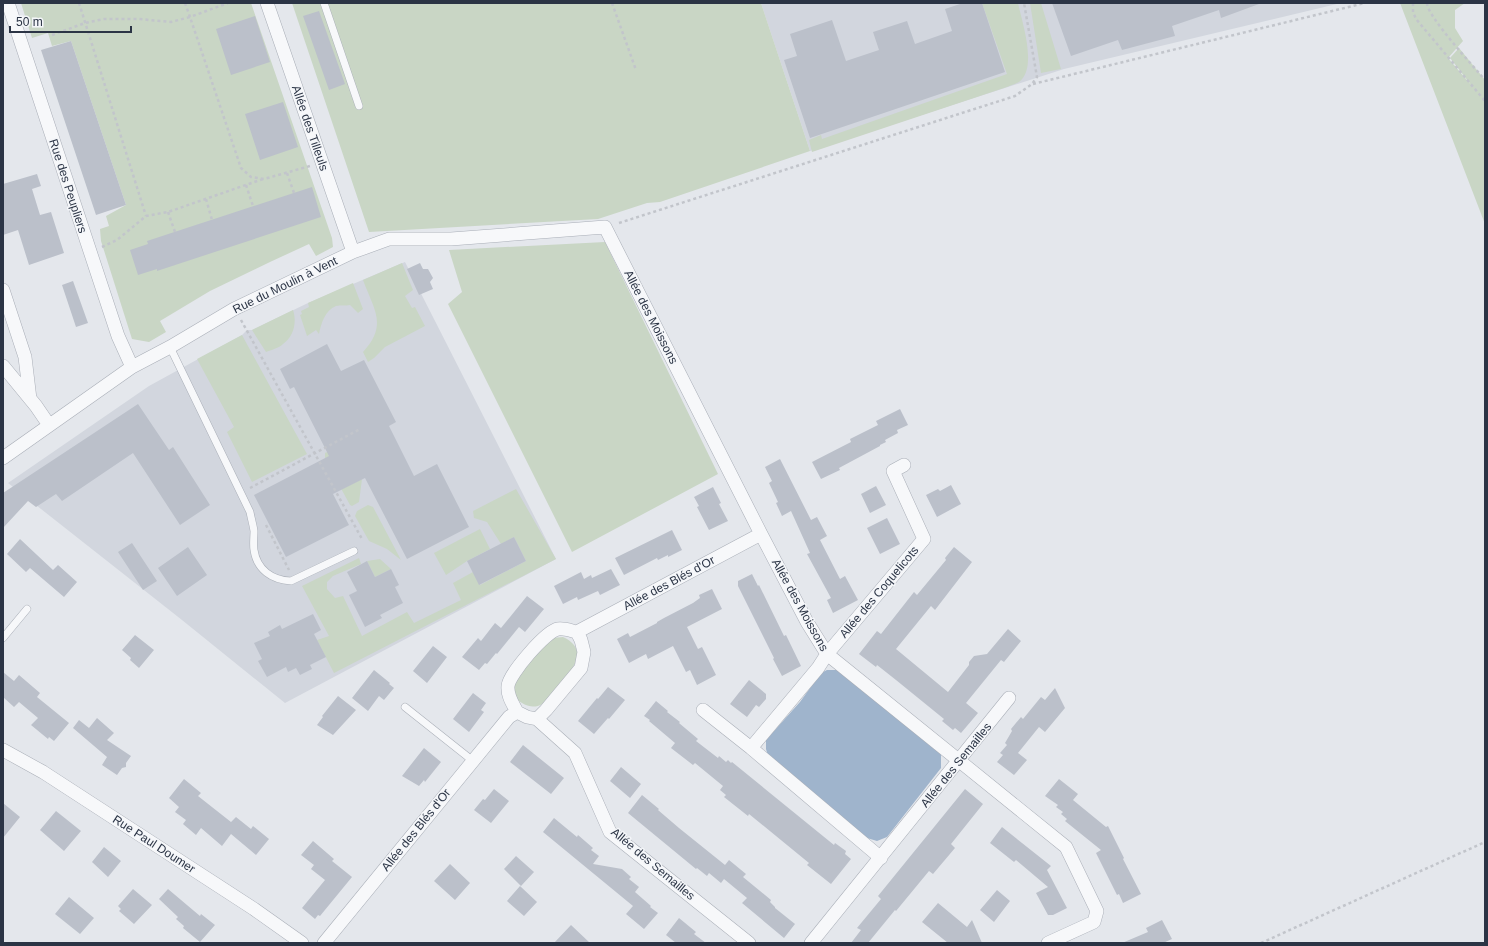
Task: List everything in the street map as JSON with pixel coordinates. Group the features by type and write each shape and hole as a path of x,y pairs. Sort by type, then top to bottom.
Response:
{"street":[{"name":"Rue des Peupliers","path":"8,3 118,336 132,368"},
{"name":"Allée des Tilleuls","path":"268,3 353,252"},
{"name":"Rue du Moulin à Vent","path":"3,458 132,368 234,309 353,252 389,239 451,239 605,228"},
{"name":"Allée des Moissons","path":"605,228 761,534 807,622 827,654 1066,847 1097,911 1094,922 1048,943"},
{"path":"3,290 25,357 30,399"},
{"path":"3,366 49,425"},
{"name":"Allée des Coquelicots","path":"752,748 818,668 827,654 924,539 893,471 904,465"},
{"name":"Allée des Blés d'Or","path":"577,632 761,534"},
{"path":"513,715 508,686 515,670 547,634 558,629 577,632 584,652 581,668 537,719"},
{"name":"Allée des Semailles","path":"811,943 1009,698"},
{"path":"703,710 752,748 881,858"},
{"name":"Allée des Blés d'Or","path":"324,943 473,761 513,715"},
{"name":"Allée des Semailles","path":"513,715 537,719 575,753 610,832 749,943"},
{"name":"Rue Paul Doumer","path":"3,750 43,772 254,909 302,943"}],"lane":[{"path":"324,3 359,106"},
{"path":"170,347 250,512 254,530 254,550 259,567 281,581 294,580 354,551"},
{"path":"3,638 27,609"},
{"path":"405,707 473,761"}],"path":[{"path":"79,3 146,216"},
{"path":"185,3 242,168 251,177 264,179"},
{"path":"52,35 86,23 104,19 138,19 172,22 228,3"},
{"path":"612,3 636,70"},
{"path":"605,228 1015,96 1032,84 1037,77 1024,3"},
{"path":"1032,84 1365,3"},
{"path":"1413,3 1413,12 1416,19 1485,101"},
{"path":"1428,3 1427,7 1435,21 1485,80"},
{"path":"99,248 117,240 146,216 168,212 264,179 311,165"},
{"path":"287,173 294,193"},
{"path":"246,185 253,206"},
{"path":"206,199 212,220"},
{"path":"168,212 174,232"},
{"path":"247,330 362,539"},
{"path":"247,489 360,429"},
{"path":"265,524 294,580"},
{"path":"1261,943 1485,842"}],"shaded area":[{"path":"761,3 1341,3 1064,69 810,151"},
{"path":"405,262 556,559 285,703 8,483 149,386 242,335 247,330 252,330 308,303"}],"green space":[{"path":"21,3 251,3 332,238 333,247 316,256 309,244 210,291 160,321 166,332 149,342 132,339 101,241 100,229 109,226 106,216 126,205 71,41 52,46 48,33 32,38"},
{"path":"292,3 761,3 810,151 660,202 647,203 598,219 369,232"},
{"path":"982,3 1018,3 1025,33 1028,56 1025,75 1019,82 812,152 809,140 821,135 822,139 1007,74"},
{"path":"1030,3 1041,3 1061,69 1041,73"},
{"path":"1400,3 1465,3 1455,10 1455,28 1463,41 1448,58 1472,86 1450,58 1459,48 1485,80 1485,224"},
{"path":"605,242 718,474 572,552 448,304 462,292 449,250"},
{"path":"402,263 413,290 405,296 412,308 415,307 425,326 385,347 368,362 363,352 371,342 377,325 374,309 363,280"},
{"path":"353,283 363,309 358,313 350,305 336,306 326,314 319,334 316,330 307,336 300,315 302,314 301,311 309,307 308,303"},
{"path":"293,310 295,319 294,328 290,337 279,347 266,352 252,330"},
{"path":"242,335 307,454 252,482 227,432 234,427 197,359"},
{"path":"342,445 362,479 359,502 352,506 350,505 325,459 325,453"},
{"path":"516,489 556,559 334,673 317,640 329,636 302,586 359,558 361,564 333,576 327,582 327,589 335,598 343,596 362,636 407,612 414,623 461,600 453,583 473,572 480,585 526,561 514,537 501,544 487,522 474,518 473,511"},
{"path":"368,505 373,507 401,560 387,549 369,541 355,516 357,511"},
{"path":"480,529 490,549 467,561 446,575 434,553"},
{"path":"380,559 391,569 375,577 367,561"},
{"path":"563,637 571,642 576,648 577,654 576,661 569,674 549,698 540,705 529,706 520,702 514,692 515,682 528,663 548,641 553,638"}],"water":[{"path":"827,670 837,670 941,752 941,768 887,837 877,841 867,838 768,756 766,740 800,702 821,673"}],"building":[{"path":"963,3 982,3 1005,72 810,138 784,60 797,56 790,34 832,20 846,61 879,50 873,32 907,21 915,44 952,31 945,9"},
{"path":"1052,3 1259,4 1221,18 1219,10 1172,26 1175,36 1122,50 1118,40 1071,56"},
{"path":"319,11 345,84 329,90 303,16"},
{"path":"255,16 270,62 231,75 216,29"},
{"path":"71,41 126,205 96,215 41,50"},
{"path":"283,102 298,147 260,160 245,114"},
{"path":"37,174 41,186 32,189 40,215 51,212 64,253 29,265 18,230 3,235 3,184"},
{"path":"312,187 321,217 157,271 157,269 138,275 130,250 148,244 147,241"},
{"path":"420,263 423,269 428,269 433,278 430,282 433,289 419,295 407,269"},
{"path":"73,281 88,323 76,327 62,285"},
{"path":"327,344 341,371 364,360 396,422 389,426 414,476 437,464 469,527 407,559 365,478 333,494 349,525 286,557 254,495 329,456 294,387 290,389 280,369"},
{"path":"138,404 169,450 173,447 210,505 180,525 133,453 62,501 56,494 36,507 28,501 3,528 3,493"},
{"path":"900,409 908,425 897,430 898,433 885,440 886,442 880,446 839,468 840,470 821,479 812,462 851,442 850,439 878,425 876,421"},
{"path":"780,459 811,520 817,517 827,536 820,540 840,579 845,576 858,600 833,613 827,600 831,598 807,554 810,553 791,511 782,516 776,503 778,502 769,483 772,481 765,467"},
{"path":"951,485 961,504 937,517 926,495 938,489 940,491"},
{"path":"876,486 886,505 870,513 861,494"},
{"path":"713,487 721,503 719,504 728,521 709,530 697,507 699,506 694,497"},
{"path":"887,518 900,544 880,554 867,528"},
{"path":"672,530 682,550 668,557 668,555 658,560 657,558 624,575 615,558"},
{"path":"514,537 526,561 479,585 467,561"},
{"path":"20,539 53,570 58,565 77,582 64,597 30,568 26,572 7,554"},
{"path":"132,543 157,581 143,590 118,552"},
{"path":"188,547 207,575 177,596 158,568"},
{"path":"954,547 972,562 935,610 931,606 896,649 948,692 969,665 969,662 974,656 987,654 1008,629 1021,641 1004,662 1001,660 966,703 978,713 961,733 955,728 953,730 942,721 944,719 896,680 877,665 876,667 859,654 877,631 881,634 914,592 917,595 946,560 945,558"},
{"path":"367,561 375,577 391,569 399,585 395,587 403,603 380,615 382,618 365,627 349,595 357,591 347,572"},
{"path":"611,569 620,585 600,595 598,591 578,600 577,597 563,604 554,586 581,572 584,579 591,575 592,578"},
{"path":"752,574 784,636 786,635 801,666 782,676 738,586 738,581"},
{"path":"712,589 722,609 687,627 698,649 702,647 716,675 697,685 690,670 686,672 673,646 648,659 646,654 629,663 617,639 628,633 630,637 657,623 693,603 700,598 699,595"},
{"path":"527,596 544,609 525,632 519,627 497,654 496,653 487,664 485,663 479,670 462,657 478,638 481,641 495,623 501,628"},
{"path":"313,614 321,630 314,634 326,657 310,665 312,669 300,675 296,668 288,672 286,667 267,677 258,661 262,659 254,643 270,636 268,632 280,625 282,629"},
{"path":"135,635 154,650 139,668 122,650"},
{"path":"433,646 447,657 427,683 413,671"},
{"path":"374,670 394,688 384,700 379,696 368,711 352,698"},
{"path":"3,672 14,681 19,675 40,693 37,697 69,723 54,741 49,737 48,739 31,725 38,718 19,702 14,707 3,697"},
{"path":"749,680 766,694 766,699 759,707 756,705 747,717 730,704"},
{"path":"608,687 625,700 594,734 578,721"},
{"path":"1055,688 1065,708 1045,732 1039,727 1018,753 1027,760 1014,775 997,762 1003,755 1000,753 1007,745 1005,743 1012,731 1011,729 1021,717 1023,719 1041,697 1045,700"},
{"path":"473,693 486,703 481,710 484,712 469,732 453,719"},
{"path":"338,696 356,710 333,735 317,725 323,717 322,716"},
{"path":"656,701 698,739 696,741 718,758 719,756 726,762 728,760 731,763 732,762 834,845 835,843 846,851 845,854 851,859 831,884 807,865 809,863 749,814 748,816 724,797 726,795 720,790 723,786 695,763 693,765 671,748 675,743 644,716"},
{"path":"97,718 114,733 107,740 131,756 126,763 126,767 122,768 117,775 102,765 107,757 73,728 79,720 89,728"},
{"path":"523,745 564,778 551,794 510,762"},
{"path":"424,748 441,762 425,782 424,780 419,786 402,776"},
{"path":"621,767 641,784 630,798 610,781"},
{"path":"184,779 201,793 198,796 231,822 236,817 251,829 253,826 269,839 256,855 231,834 222,846 201,828 196,835 183,824 186,820 175,812 179,807 169,798"},
{"path":"1059,779 1078,794 1073,800 1106,827 1108,826 1141,894 1123,903 1119,894 1117,895 1096,853 1101,850 1065,821 1067,819 1061,814 1063,812 1056,807 1058,805 1045,796"},
{"path":"494,789 509,801 491,823 474,810"},
{"path":"965,789 983,804 951,844 955,848 933,874 929,871 868,943 851,943 861,930 857,928 881,899 878,896"},
{"path":"642,795 679,828 725,865 729,860 746,874 743,877 771,900 770,902 775,908 795,924 784,938 742,903 747,898 724,879 721,883 709,873 707,876 697,868 696,869 628,813"},
{"path":"3,803 20,817 3,838"},
{"path":"56,811 81,831 64,851 40,830"},
{"path":"554,818 593,848 591,850 599,856 593,864 622,869 631,877 629,879 639,887 635,892 658,913 644,929 626,914 633,906 543,832"},
{"path":"1002,827 1051,866 1047,870 1067,908 1053,915 1048,915 1036,893 1048,887 1016,860 1014,862 990,843"},
{"path":"313,841 334,859 332,861 352,877 320,916 318,915 315,919 302,908 325,880 311,869 314,865 301,855"},
{"path":"104,847 121,861 108,877 92,862"},
{"path":"516,856 534,872 521,886 504,869"},
{"path":"450,864 470,883 455,900 434,881"},
{"path":"520,886 537,902 524,916 507,901"},
{"path":"133,889 152,905 134,924 119,911 121,909 118,906"},
{"path":"168,889 200,916 201,914 215,925 200,942 183,928 184,926 176,919 178,917 159,899"},
{"path":"997,890 1010,901 994,922 980,910"},
{"path":"69,897 94,918 80,934 55,914"},
{"path":"938,903 967,927 972,920 982,943 948,943 922,922"},
{"path":"679,918 696,932 694,934 706,943 676,943 666,935"},
{"path":"1162,920 1172,939 1163,943 1122,943 1148,932 1146,928"},
{"path":"571,925 590,943 554,943"}]}
